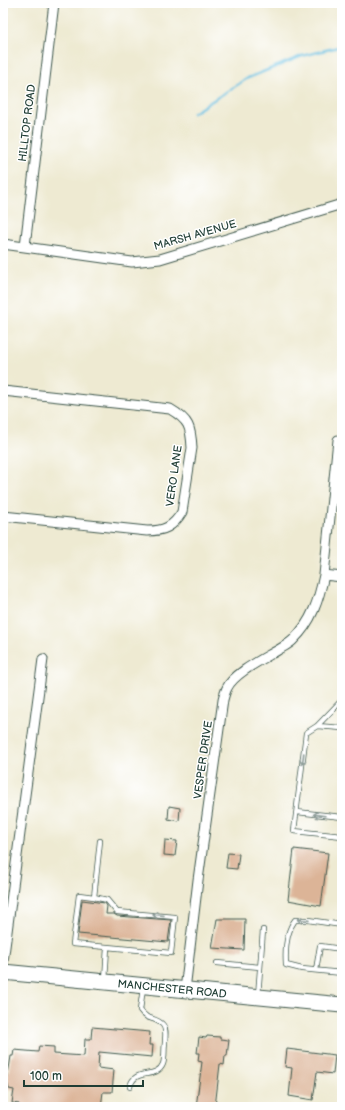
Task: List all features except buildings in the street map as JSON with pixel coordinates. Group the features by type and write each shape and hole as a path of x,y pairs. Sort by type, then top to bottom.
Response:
{"highway":[{"name":"MANCHESTER ROAD","path":"3,972 342,1005"}],"street":[{"name":"HILLTOP ROAD","path":"25,246 54,3"},
{"name":"MARSH AVENUE","path":"3,244 132,262 160,259 342,204"},
{"name":"VERO LANE","path":"3,391 170,409 185,419 190,428 192,448 182,512 168,528 158,531 3,516"},
{"name":"VESPER DRIVE","path":"185,990 198,880 223,700 227,687 237,675 292,642 308,623 314,611 320,595 324,575 338,440"},
{"path":"324,575 342,577"},
{"path":"3,962 43,659"}],"lane":[{"path":"342,700 339,706 317,726 306,733 294,830 342,836"},
{"path":"317,726 342,728"},
{"path":"297,812 342,817"},
{"path":"94,897 100,841"},
{"path":"78,895 94,897 106,900 117,912 175,917 171,953 73,944 78,895"},
{"path":"342,926 308,920 295,920 290,926 286,955 286,965 302,969 342,973"},
{"path":"258,997 262,930"},
{"path":"316,970 320,946 342,949"},
{"path":"105,982 107,947"},
{"path":"217,963 260,967"},
{"path":"130,1087 134,1078 141,1074 152,1073 158,1070 163,1064 166,1030 162,1023 145,1016 140,1010 143,986"}],"waterway":[{"path":"193,113 248,78 302,56 342,46"}]}
